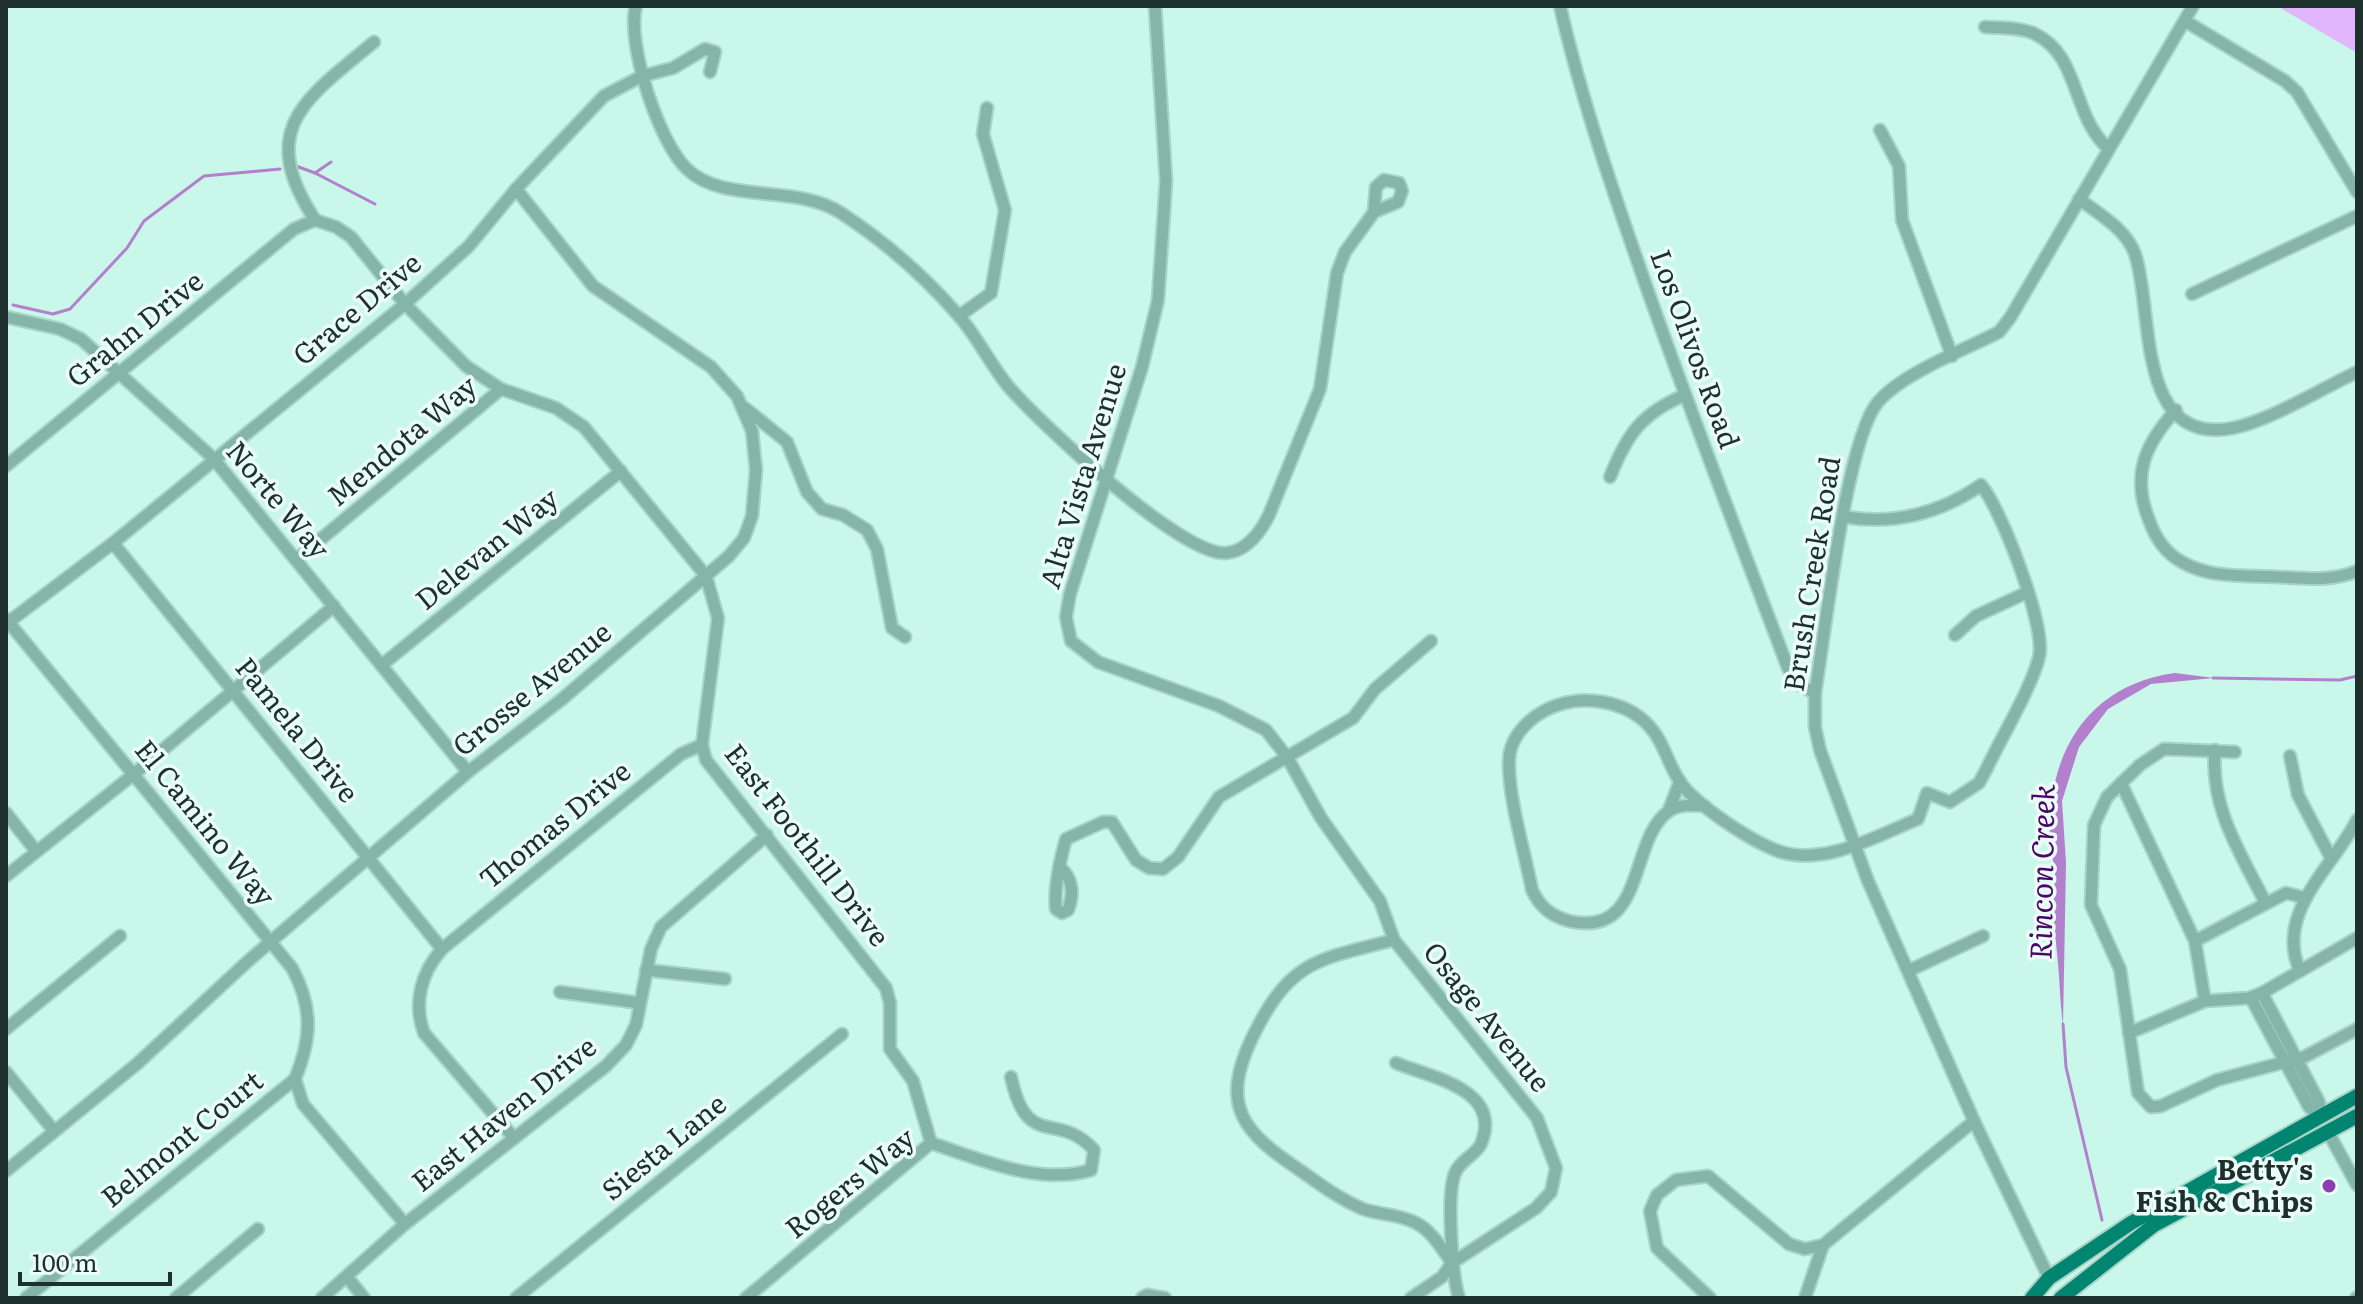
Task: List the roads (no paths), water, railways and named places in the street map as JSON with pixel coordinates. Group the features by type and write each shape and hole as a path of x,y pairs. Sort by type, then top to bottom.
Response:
{"main road":[{"path":"2032,1298 2049,1278 2131,1223 2357,1096"},
{"path":"2049,1278 2061,1298 2137,1237 2208,1194 2357,1116"},
{"path":"2320,1117 2328,1132"}],"street":[{"path":"636,6 633,37 642,76 675,153 686,168 713,185 797,196 838,210 897,255 959,316 1019,398 1161,525 1196,546 1226,553 1250,542 1269,515 1320,389 1337,273 1345,252 1374,212"},
{"name":"Alta Vista Avenue","path":"1155,6 1166,181 1158,300 1142,367 1070,594 1066,617 1071,641 1098,662 1252,720 1275,738 1321,818 1380,901 1394,940"},
{"name":"Los Olivos Road","path":"1560,6 1577,80 1605,168 1685,395 1788,668 1796,683 1815,693"},
{"name":"Brush Creek Road","path":"2049,1278 1974,1121 1854,845 1820,750 1815,727 1815,693 1861,433 1874,407 1899,385 1999,332 2193,6"},
{"path":"2185,21 2285,81 2297,92 2357,192"},
{"path":"1985,27 2033,33 2053,46 2064,59 2094,136 2108,148"},
{"path":"315,220 289,174 290,135 294,121 308,100 374,42"},
{"name":"Grace Drive","path":"7,622 113,543 213,458 405,304 469,246 516,189 604,96 642,76 673,68 705,49 715,52 710,72"},
{"path":"959,316 991,293 1005,210 983,134 987,108"},
{"path":"1880,130 1899,166 1902,220 1952,356"},
{"name":"Grosse Avenue","path":"6,1171 138,1063 271,941 468,772 561,700 706,576 744,538 752,516 756,470 752,431 742,405 711,367 593,286 516,189"},
{"path":"2079,199 2123,232 2135,254 2151,364 2163,393 2186,422 2229,429 2357,372"},
{"path":"2192,294 2357,216"},
{"name":"Grahn Drive","path":"6,466 294,229 315,220"},
{"name":"East Foothill Drive","path":"315,220 336,227 351,237 405,304 466,366 501,389 556,408 584,427 706,576 718,618 702,745 706,760 886,988 890,1003 890,1049 913,1081 931,1143"},
{"name":"Norte Way","path":"6,317 71,334 120,372 213,458 468,772"},
{"name":"Mendota Way","path":"297,559 501,389"},
{"path":"1610,477 1621,450 1637,426 1657,407 1685,395"},
{"path":"742,405 787,442 807,492 822,509 843,515 867,530 877,549 892,628 905,637"},
{"path":"2176,410 2149,443 2140,471 2143,505 2153,530 2169,553 2196,568 2222,574 2330,580 2357,571"},
{"name":"Delevan Way","path":"383,664 621,471"},
{"path":"1680,781 1622,906 1612,914 1586,922 1551,914 1538,903 1532,890 1509,764 1514,739 1522,727 1547,709 1590,699 1606,702 1646,722 1680,781 1705,806 1765,844 1793,855 1810,856 1854,845 1918,819 1927,793 1950,802 1979,783 2041,655 2028,592 1993,499 1981,485 1962,498 1903,520 1878,522 1845,517"},
{"name":"Pamela Drive","path":"113,543 442,949"},
{"path":"1955,635 1976,616 2028,592"},
{"path":"6,876 134,774 334,606"},
{"name":"El Camino Way","path":"7,622 292,968 308,1003 307,1035 295,1079"},
{"path":"1061,868 1066,839 1092,826 1112,822 1136,860 1149,868 1163,869 1178,857 1219,797 1353,718 1375,689 1431,641"},
{"name":"Thomas Drive","path":"442,949 681,754 702,745"},
{"path":"2235,752 2164,749 2107,797 2094,825 2091,905 2120,969 2135,1083 2144,1102 2151,1107 2161,1106 2217,1080 2288,1060 2357,1029"},
{"path":"2215,750 2213,779 2218,804 2265,902"},
{"path":"2290,756 2298,795 2331,858"},
{"path":"2121,783 2195,941 2205,1001"},
{"path":"1669,810 1691,805 1705,806"},
{"path":"6,813 36,851"},
{"path":"2300,971 2292,953 2294,933 2306,898 2357,820"},
{"name":"East Haven Drive","path":"322,1298 405,1224 606,1066 626,1045 636,1025 646,970 661,927 767,835"},
{"path":"2195,941 2286,893 2306,898"},
{"path":"6,1029 120,936"},
{"path":"1908,971 1983,936"},
{"path":"2129,1033 2205,1001 2256,996 2357,938"},
{"path":"1394,940 1325,958 1288,979 1268,1005 1247,1048 1239,1070 1236,1099 1243,1120 1264,1146 1340,1198 1366,1210 1416,1222 1427,1230 1452,1263"},
{"name":"Osage Avenue","path":"1394,940 1417,972 1522,1096 1537,1118 1556,1168 1551,1192 1536,1208 1452,1263 1442,1277 1411,1298"},
{"path":"442,949 429,964 421,990 417,1014 424,1033 514,1138"},
{"path":"646,970 725,979"},
{"path":"560,992 640,1003"},
{"path":"2256,996 2288,1060 2319,1102 2320,1117"},
{"name":"Siesta Lane","path":"516,1298 842,1034"},
{"path":"1396,1063 1452,1083 1473,1095 1483,1111 1485,1123 1480,1146 1461,1163 1453,1177 1452,1263 1459,1298"},
{"path":"6,1072 54,1131"},
{"name":"Rogers Way","path":"746,1298 931,1143 997,1167 1077,1174 1091,1170 1094,1150 1085,1140 1026,1118 1018,1108 1011,1077"},
{"path":"295,1079 303,1104 405,1224"},
{"name":"Belmont Court","path":"26,1298 295,1079"},
{"path":"1710,1298 1657,1248 1650,1211 1657,1195 1676,1180 1708,1176 1789,1244 1805,1249 1823,1245 1974,1121"},
{"path":"2328,1132 2357,1185"},
{"path":"176,1298 258,1229"},
{"path":"1805,1298 1823,1245"},
{"path":"347,1277 364,1298"},
{"path":"1142,1298 1147,1295 1165,1298"}],"waterway":[{"path":"296,166 315,173 331,162"},
{"path":"13,305 53,314 70,309 127,248 144,221 204,176 280,169"},
{"path":"315,173 375,204"},
{"name":"Rincon Creek","path":"2213,678 2340,680 2357,676"},
{"name":"Rincon Creek","path":"2063,1024 2066,1067 2102,1220"}],"place":[{"name":"Betty's Fish & Chips","path":"2329,1186"}]}
